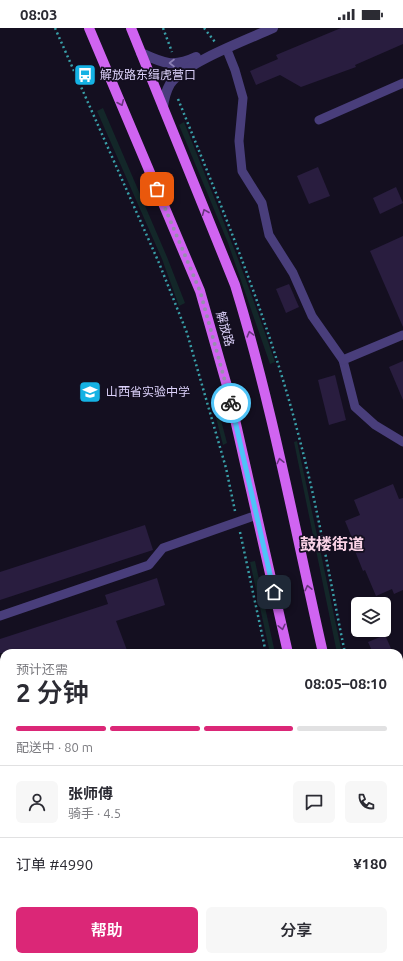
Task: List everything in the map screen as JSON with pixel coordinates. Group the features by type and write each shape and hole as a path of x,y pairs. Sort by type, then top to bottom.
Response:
{"main road":[{"name":"解放路","path":"89,28 200,291 227,386 287,649"},
{"name":"解放路","path":"131,28 235,285 263,383 322,649"}],"street":[{"path":"141,53 163,63 175,64 187,62 260,28"},
{"path":"163,107 165,94 171,82 189,68 274,28"}],"lane":[{"path":"226,50 235,70 243,98 240,141 242,171 262,203 270,235 293,273 312,316 342,360 354,407 375,425 403,442"},
{"path":"319,120 403,83"},
{"path":"342,360 403,335"},
{"path":"0,616 149,565 163,548 257,515"}],"path":[{"path":"55,28 159,263 187,333 226,468 265,649"},
{"path":"163,28 175,64"},
{"path":"204,28 215,42"},
{"path":"171,82 248,274 282,376 300,438 344,649"}],"green space":[{"path":"103,108 167,257 185,303 179,306 162,259 97,111"},
{"path":"184,122 265,332 275,362 270,364 228,243 179,125"},
{"path":"217,405 227,443 223,445 213,406"},
{"path":"297,441 341,649 336,649 294,442"},
{"path":"255,561 274,649 269,649 250,562"}],"building":[{"path":"341,28 403,28 403,44 355,65 356,67 301,87 280,75 256,85 250,71 278,59 276,55"},
{"path":"318,167 330,196 309,204 297,176"},
{"path":"396,187 403,203 380,214 373,198"},
{"path":"403,236 403,327 370,251"},
{"path":"289,284 299,307 286,313 276,289"},
{"path":"403,361 403,400 389,367"},
{"path":"335,375 346,420 329,425 318,380"},
{"path":"393,484 399,499 403,498 403,590 394,594 392,589 376,596 365,570 363,571 353,546 355,545 345,521 360,515 354,500"},
{"path":"145,525 153,550 0,600 0,572"},
{"path":"157,578 165,605 116,621 126,649 0,649 0,639 108,604 105,595"},
{"path":"380,637 386,637 391,649 371,649 368,642"}],"way so far":[{"path":"157,189 200,291 214,336 231,403"}],"place":[{"name":"解放路东缉虎营口","path":"85,75"},
{"name":"山西省实验中学","path":"90,392"}],"district":[{"name":"鼓楼街道","path":"332,544"}],"route":[{"path":"231,403 274,592"}]}
